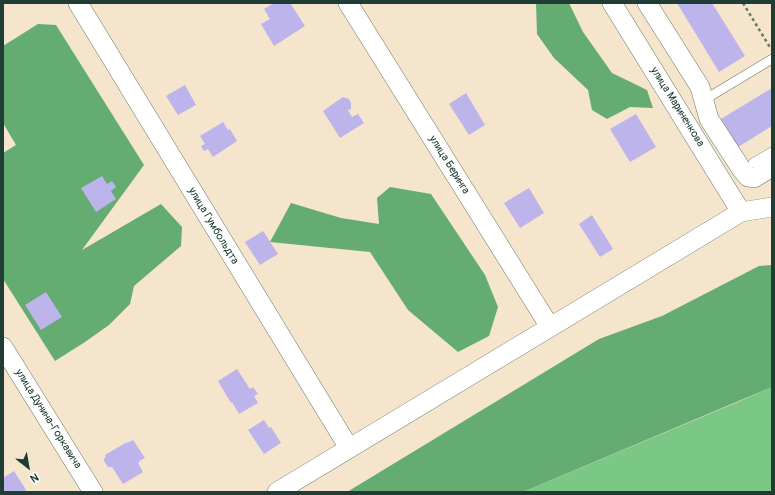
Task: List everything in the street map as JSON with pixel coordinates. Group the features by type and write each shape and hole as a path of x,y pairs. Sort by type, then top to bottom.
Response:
{"street":[{"name":"улица Гумбольдта","path":"78,3 349,448"},
{"name":"улица Беринга","path":"348,3 550,327"},
{"name":"улица Мариненкова","path":"612,3 741,212"},
{"path":"647,3 700,87 709,119 742,170 748,177 754,178 772,167"},
{"path":"277,492 741,212 772,207"},
{"name":"улица Дунина-Горкавича","path":"3,347 93,492"}],"lane":[{"path":"704,100 772,59"},
{"path":"753,163 772,152"}],"path":[{"path":"743,3 772,51"}],"green space":[{"path":"536,3 569,3 583,32 612,73 647,90 653,108 630,107 607,119 592,110 588,90 554,58 537,34"},
{"path":"38,24 56,25 144,165 82,250 161,204 182,227 181,246 134,286 130,304 109,325 55,361 3,279 3,153 16,145 3,123 3,46"},
{"path":"390,187 431,194 485,275 498,307 489,336 458,352 408,310 370,252 270,242 291,203 341,218 379,224 377,198"},
{"path":"772,265 772,387 523,492 347,492 599,339 662,316 759,266"},
{"path":"772,387 772,492 523,492 738,402"}],"building":[{"path":"274,3 290,3 305,26 274,46 261,24 270,19 264,9"},
{"path":"677,3 712,3 745,56 719,72"},
{"path":"185,85 196,105 178,115 166,96"},
{"path":"772,88 772,126 738,147 721,119"},
{"path":"466,93 485,125 469,135 449,104"},
{"path":"343,97 349,99 351,103 351,109 348,110 352,117 358,114 364,123 340,138 323,111"},
{"path":"636,114 656,147 630,162 610,129"},
{"path":"223,122 228,130 230,129 237,141 213,157 208,149 204,151 201,146 205,144 200,136"},
{"path":"102,176 107,184 112,181 116,187 111,191 116,199 96,212 81,188"},
{"path":"529,188 544,213 520,228 504,203"},
{"path":"592,215 613,249 600,257 579,224"},
{"path":"263,231 278,254 260,265 245,242"},
{"path":"46,292 62,317 41,330 25,305"},
{"path":"237,369 250,389 253,387 258,394 254,396 258,403 239,414 218,381"},
{"path":"264,420 269,428 271,427 281,443 264,454 248,430"},
{"path":"133,440 145,458 138,463 143,472 123,484 112,467 108,467 104,461 106,457 105,455"},
{"path":"14,471 26,490 24,492 3,492 3,478"}]}
